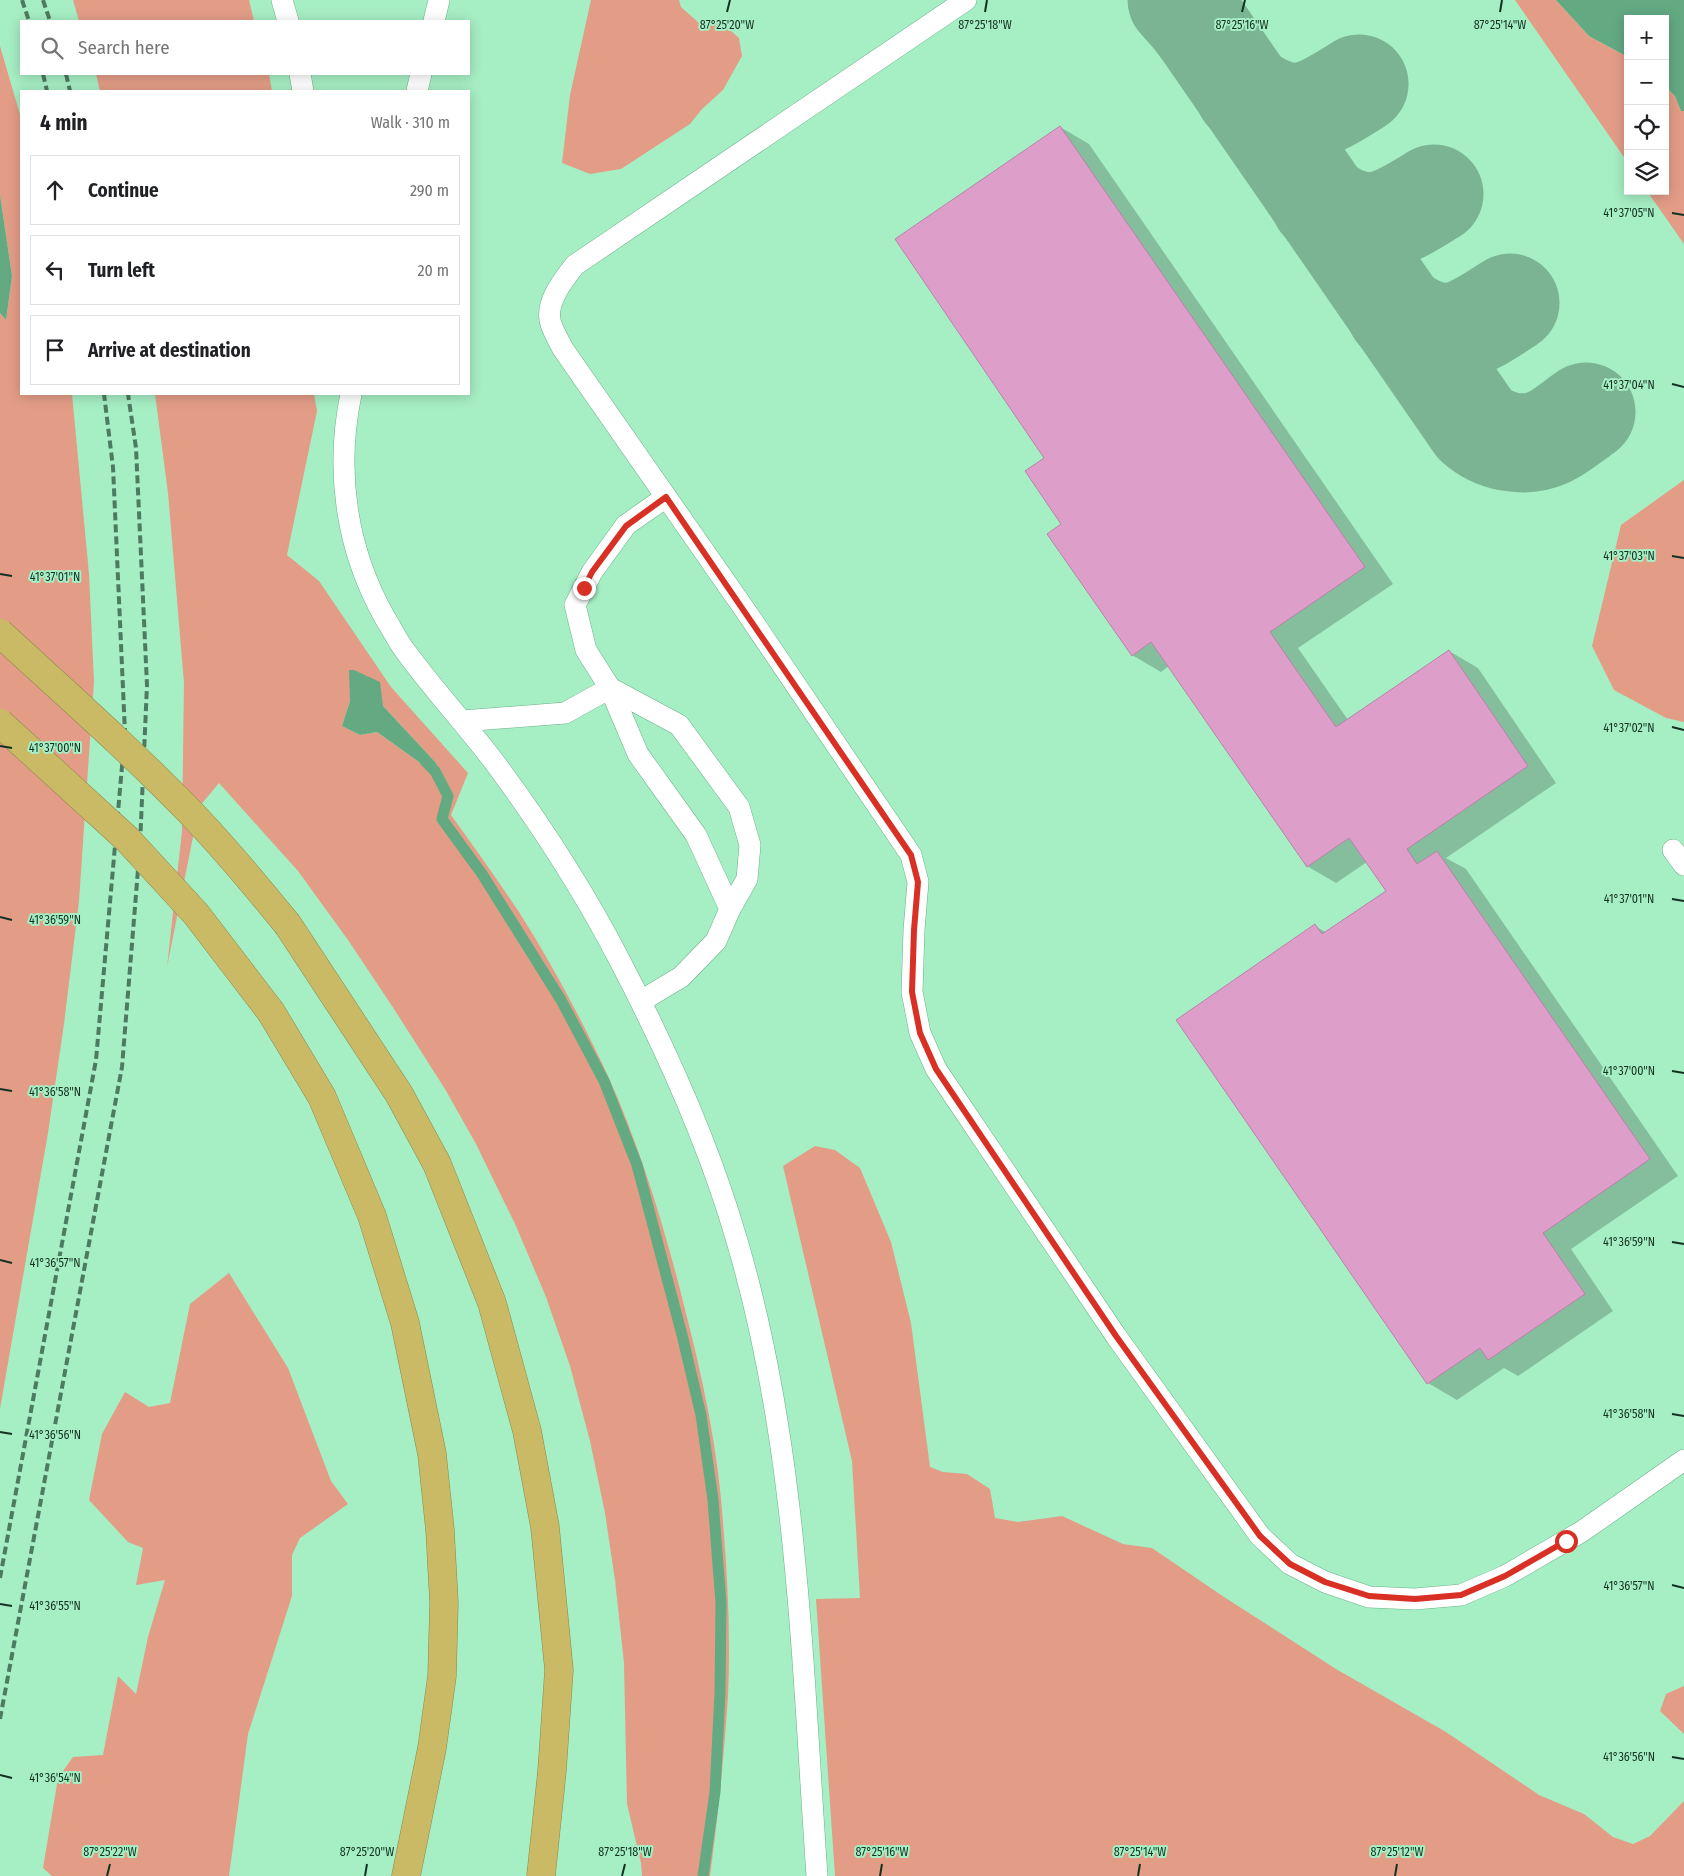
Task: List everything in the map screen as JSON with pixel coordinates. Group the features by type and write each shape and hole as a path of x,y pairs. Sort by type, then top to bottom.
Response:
{"highway":[{"path":"0,633 136,758 192,814 241,868 288,925 399,1094 437,1164 492,1302 527,1431 545,1527 558,1670 552,1771 541,1876"},
{"path":"0,723 127,839 196,914 271,1012 322,1097 372,1216 405,1323 432,1454 440,1530 444,1603 442,1676 432,1748 406,1875"}],"lane":[{"path":"282,0 288,20"},
{"path":"434,20 439,0"},
{"path":"966,0 575,265 560,283 552,301 550,322 563,349 911,855 918,882 912,992 920,1033 936,1069 1116,1336 1260,1536 1290,1564 1325,1582 1369,1596 1415,1599 1461,1595 1505,1576 1581,1532 1684,1460"},
{"path":"300,75 303,90"},
{"path":"417,90 421,75"},
{"path":"344,395 346,416 343,485 351,535 376,602 403,650 500,769 574,879 618,956 675,1073 709,1158 737,1240 765,1353 788,1486 798,1599 817,1876"},
{"path":"346,416 351,395"},
{"path":"666,497 626,526 592,572 576,605 586,650 610,688 638,754 696,835 730,910"},
{"path":"462,721 565,713 610,688"},
{"path":"610,688 679,725 739,807 750,845 747,879 716,941 681,977 641,1002"}],"shaded area":[{"path":"73,0 249,0 254,20 79,20"},
{"path":"591,0 679,0 681,7 699,23 720,21 739,38 742,56 723,90 702,109 690,124 621,169 590,174 562,163 570,95"},
{"path":"1515,0 1556,0 1589,36 1624,55 1624,157"},
{"path":"1556,0 1684,0 1684,111 1681,111 1675,96 1669,90 1669,15 1624,15 1624,55 1589,36"},
{"path":"0,46 20,115 20,395 72,395 89,574 94,682 79,901 64,1024 48,1133 0,1409 0,313 6,320 12,276 0,195"},
{"path":"96,75 269,75 272,90 100,90"},
{"path":"1669,90 1675,96 1681,111 1684,111 1684,244 1650,195 1669,195"},
{"path":"0,195 12,276 6,320 0,313"},
{"path":"155,395 314,395 317,411 287,555 319,581 391,687 468,773 451,815 519,912 555,972 598,1055 619,1100 647,1176 677,1278 704,1388 714,1443 721,1499 728,1598 728,1696 723,1764 710,1876 642,1876 641,1863 627,1804 624,1663 615,1580 605,1513 590,1441 570,1366 546,1297 516,1226 476,1144 445,1089 348,940 298,871 219,783 199,807 167,967 182,831 184,683 168,493","holes":["350,701 383,706 436,763 435,770 429,769 377,732 360,735 342,726"]},
{"path":"1684,480 1684,722 1666,718 1614,690 1592,646 1621,525"},
{"path":"349,670 354,670 380,682 383,706 436,763 435,771 429,769 377,732 360,735 342,726 350,701"},
{"path":"815,1146 835,1150 860,1168 891,1242 911,1323 930,1467 943,1472 967,1474 990,1489 995,1518 1018,1522 1062,1516 1123,1544 1152,1548 1336,1669 1446,1732 1539,1795 1584,1814 1613,1837 1633,1844 1650,1836 1684,1801 1684,1876 835,1876 816,1599 860,1598 852,1461 783,1166"},
{"path":"229,1273 288,1368 331,1481 348,1504 300,1538 292,1555 292,1596 248,1734 229,1876 52,1876 43,1868 58,1778 73,1757 103,1755 118,1676 136,1694 148,1637 165,1580 136,1585 143,1548 128,1542 89,1500 102,1434 125,1392 149,1407 170,1403 190,1304"},
{"path":"1684,1686 1684,1734 1660,1711 1666,1694"}],"building":[{"path":"1060,126 1365,567 1270,632 1336,727 1449,650 1528,766 1407,849 1417,864 1437,851 1650,1159 1543,1233 1585,1294 1488,1360 1480,1348 1427,1384 1176,1020 1315,924 1322,934 1386,891 1349,838 1307,867 1151,642 1132,656 1047,534 1061,524 1025,471 1044,458 895,239"}],"waterway":[{"path":"425,761 435,771 448,796 442,819 482,874 561,1000 604,1081 637,1165 682,1335 701,1415 713,1500 721,1603 720,1693 715,1792 703,1876"}],"taxiway":[{"path":"1177,0 1202,30 1475,425 1491,436 1509,442 1528,443 1547,438 1586,412"},
{"path":"1244,92 1261,103 1276,109 1303,112 1329,102 1359,84"},
{"path":"1320,202 1337,213 1365,222 1391,217 1434,194"},
{"path":"1396,312 1413,323 1428,329 1454,332 1480,322 1510,303"}],"railway":[{"path":"22,0 29,20"},
{"path":"43,0 50,20"},
{"path":"43,75 47,90"},
{"path":"66,75 70,90"},
{"path":"0,1578 96,1060 125,733 113,467 104,395"},
{"path":"0,1719 122,1067 140,845 147,685 136,448 128,395"}],"route":[{"path":"584,588 592,572 626,526 666,497 911,855 918,882 912,992 920,1033 936,1069 1116,1336 1260,1536 1290,1564 1325,1582 1369,1596 1415,1599 1461,1595 1505,1576 1566,1541"}]}
